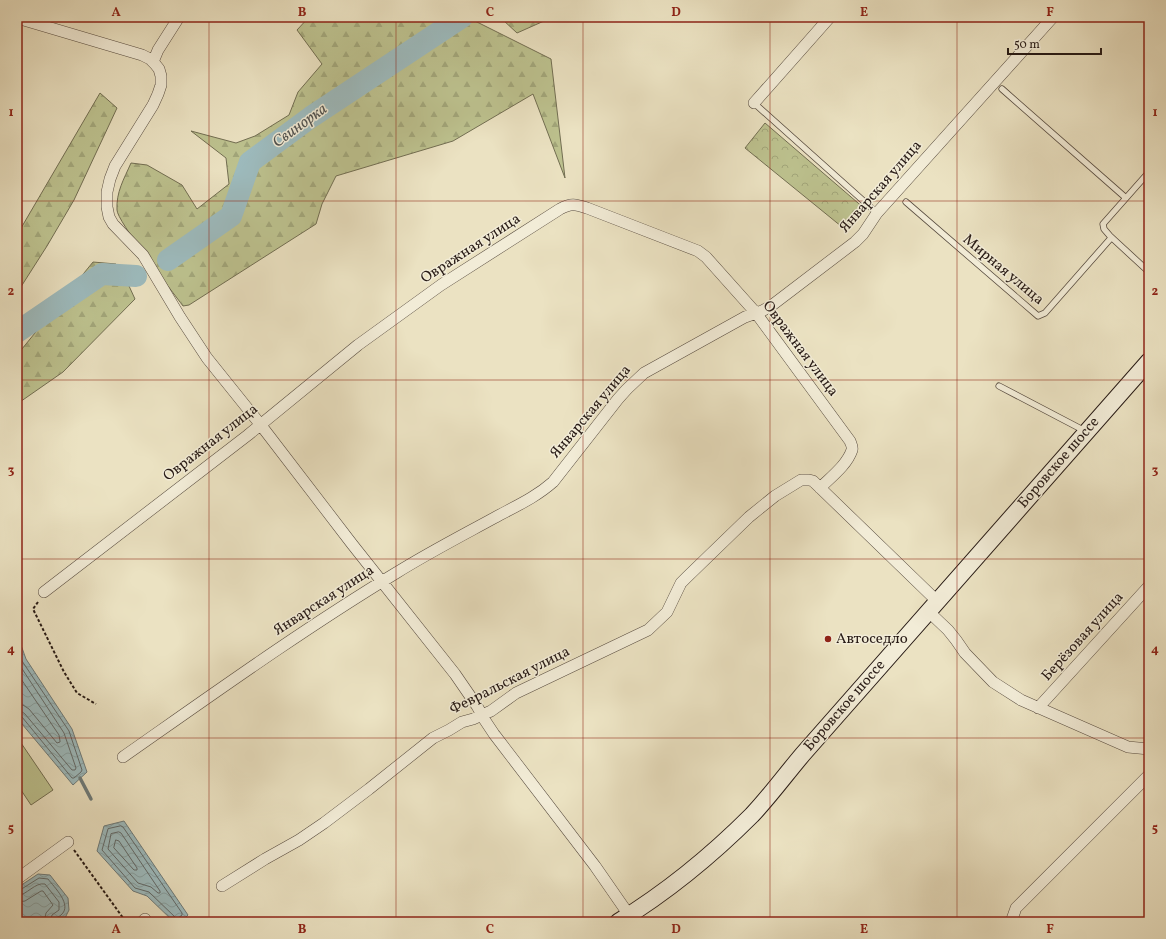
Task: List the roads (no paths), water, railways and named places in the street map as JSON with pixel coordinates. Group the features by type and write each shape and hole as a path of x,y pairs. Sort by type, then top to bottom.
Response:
{"main road":[{"name":"Боровское шоссе","path":"623,918 688,873 753,814 803,754 1149,361"}],"street":[{"path":"153,62 158,50 179,17"},
{"path":"754,103 830,17"},
{"name":"Январская улица","path":"123,757 278,649 382,581 425,555 537,495 553,482 618,399 644,373 745,317 772,306 855,242 878,213 1053,17"},
{"path":"17,18 142,55 150,59 159,69 161,85 158,94 153,105 115,166 110,179 107,192 109,217 113,224 142,255 199,347 455,674 494,734 595,866 623,918"},
{"name":"Овражная улица","path":"44,592 260,424 358,345 441,285 567,205 575,204 587,208 698,250 756,313 850,440 852,451 845,462 816,485"},
{"name":"Февральская улица","path":"222,886 299,840 324,823 433,738 462,722 491,711 516,693 648,630 667,612 681,583 749,517 774,496 794,483 801,480 809,480 816,485"},
{"path":"816,485 933,607 965,653 993,682 1021,700 1128,747 1149,749"},
{"name":"Берёзовая улица","path":"1038,708 1149,586"},
{"path":"1011,922 1016,908 1149,776"},
{"path":"17,879 68,842"}],"lane":[{"path":"1002,89 1126,198"},
{"path":"754,103 878,213"},
{"path":"1149,172 1103,224 1106,232 1111,238 1149,272"},
{"name":"Мирная улица","path":"906,202 1038,316 1045,312 1111,238"},
{"path":"999,386 1087,432"}],"water":[{"path":"17,634 26,659 72,729 87,772 73,785 17,718"},
{"path":"124,821 188,915 181,922 174,922 147,896 133,891 97,851 104,826"},
{"path":"38,874 50,875 68,898 69,910 65,918 55,922 17,922 17,888"}],"waterway":[{"name":"Свинорка","path":"168,260 231,216 250,162 311,117 462,17"},
{"name":"Свинорка","path":"17,332 102,274 136,276"},
{"path":"80,778 91,799"}],"place":[{"name":"Автоседло","path":"828,639"}]}
